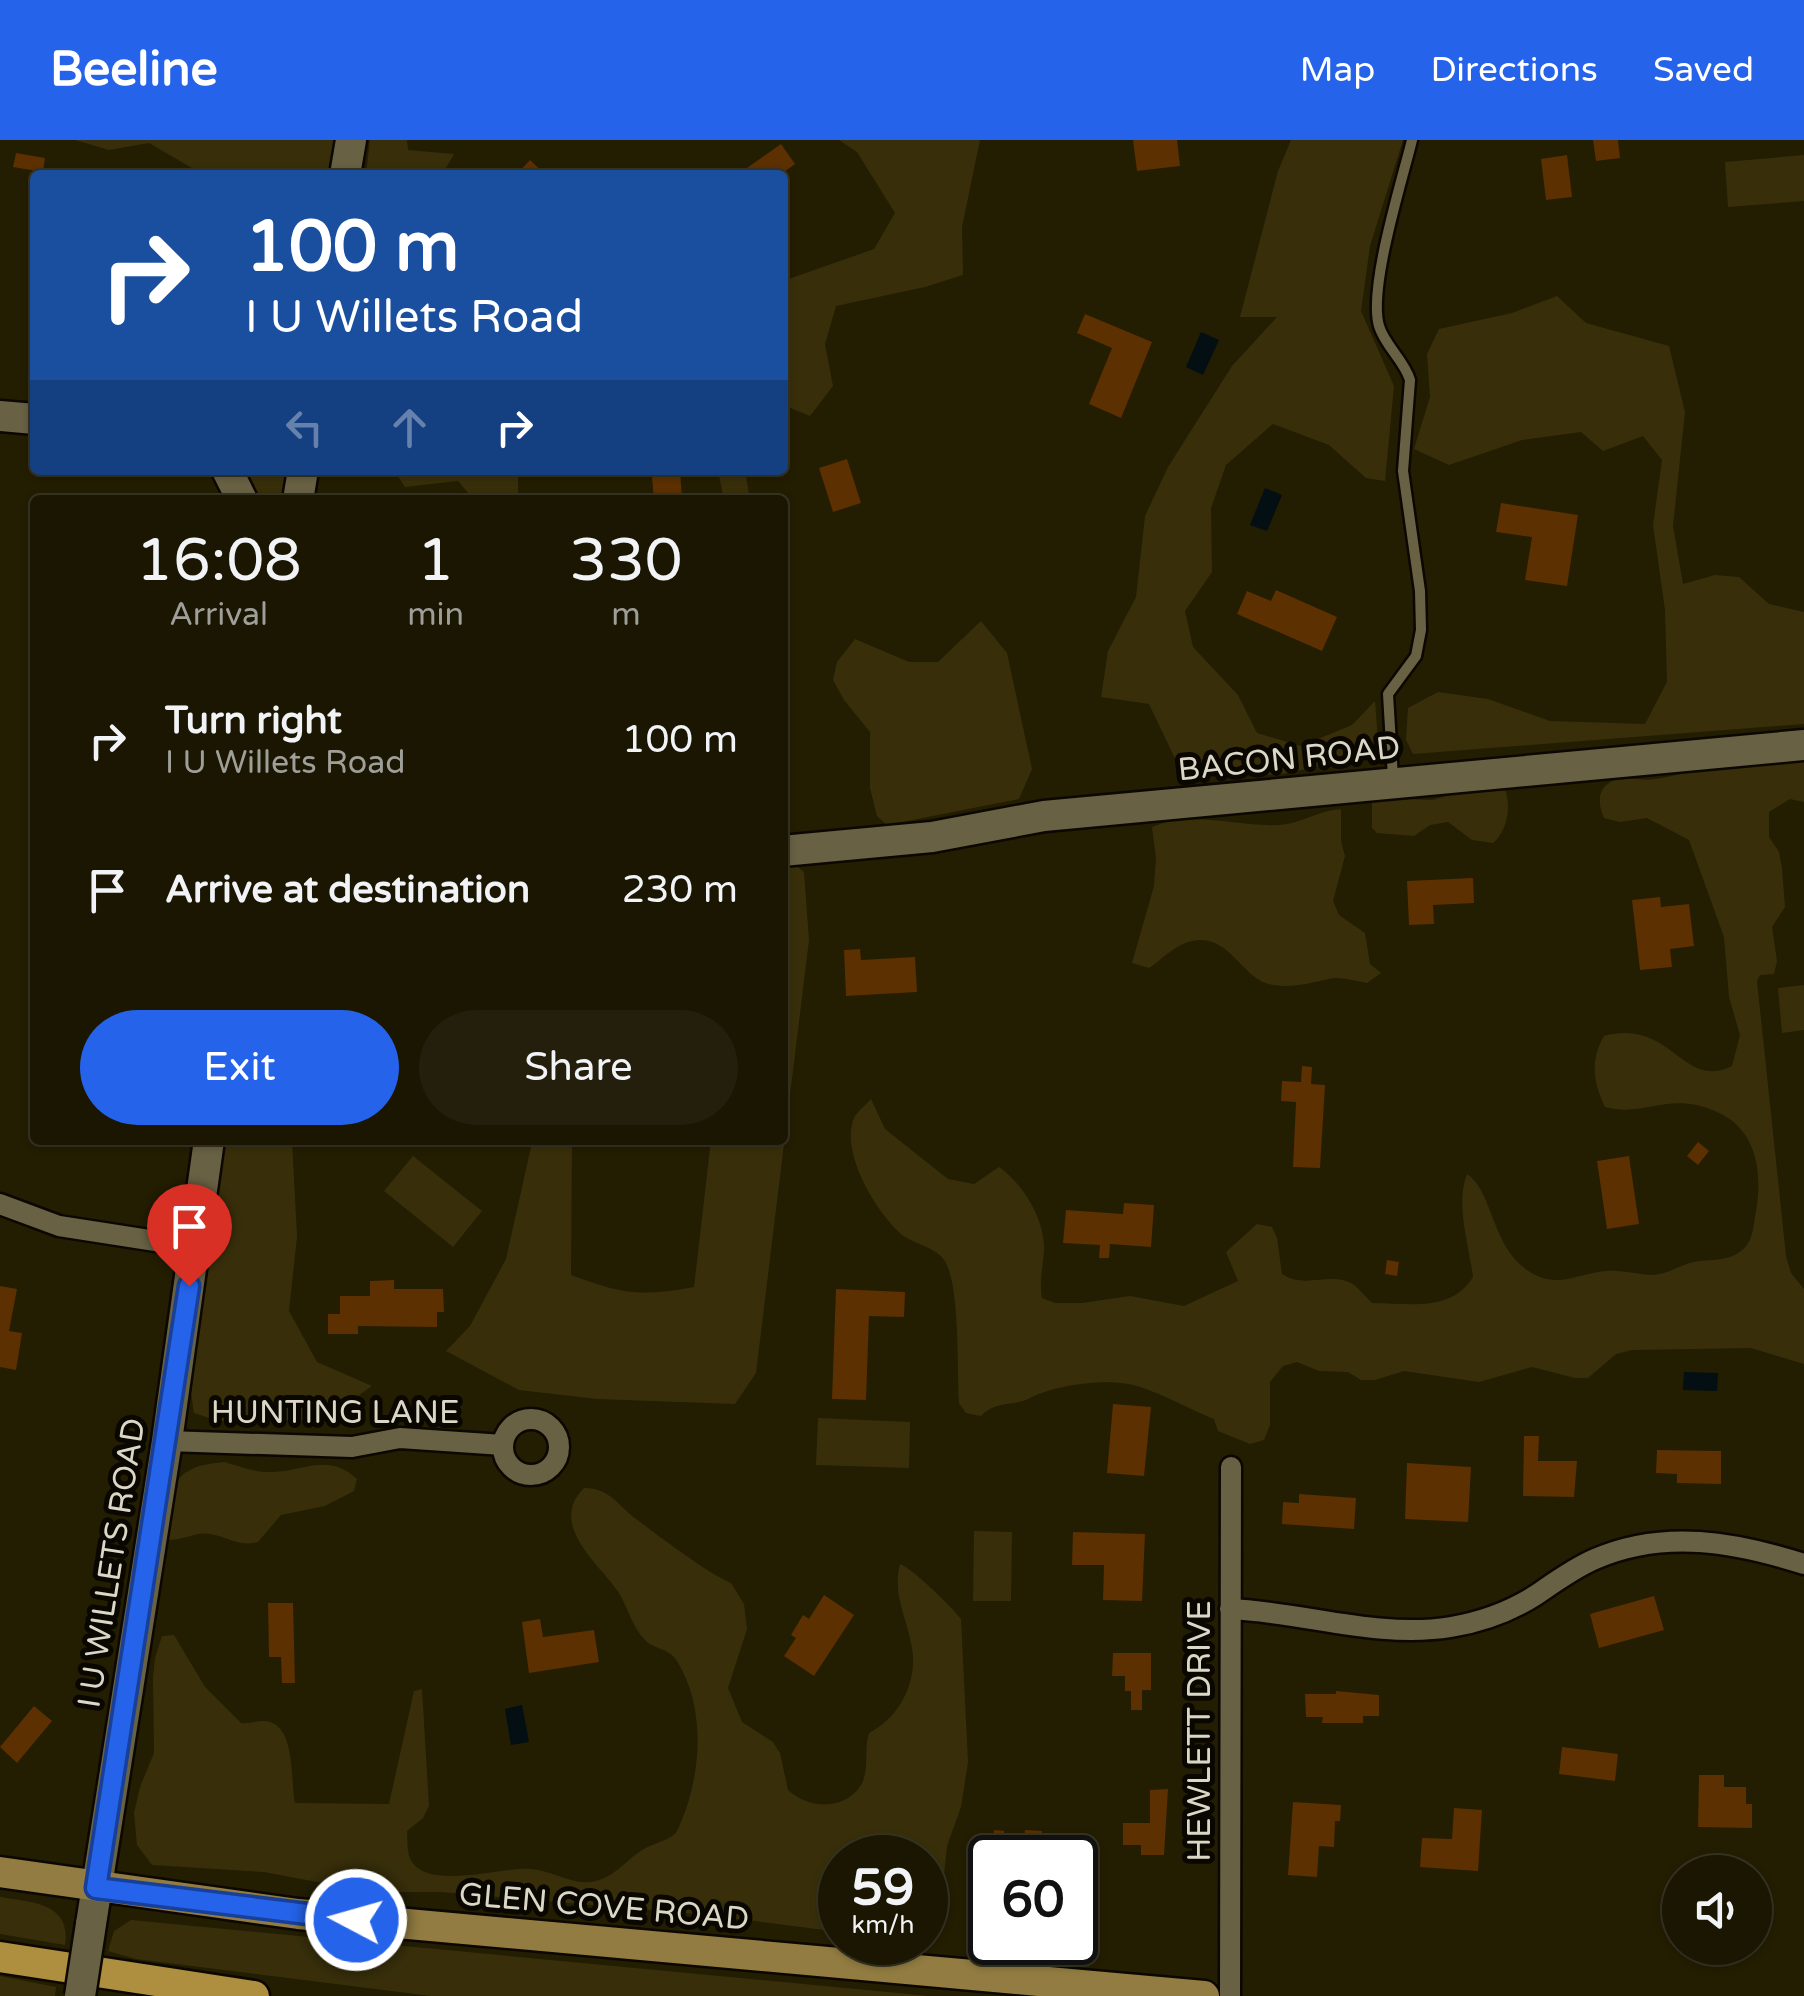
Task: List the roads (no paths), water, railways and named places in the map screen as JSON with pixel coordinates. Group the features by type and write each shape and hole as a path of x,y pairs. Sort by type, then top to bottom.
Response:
{"highway":[{"path":"0,1958 254,1996"}],"main road":[{"name":"GLEN COVE ROAD","path":"0,1872 96,1888 394,1923 1204,1996"}],"street":[{"path":"347,170 350,140"},
{"path":"0,416 30,419"},
{"name":"BACON ROAD","path":"788,850 932,837 1044,816 1804,745"},
{"name":"I U WILLETS ROAD","path":"80,1996 209,1145"},
{"path":"0,1204 59,1226 194,1248"},
{"name":"HUNTING LANE","path":"167,1441 352,1447 400,1438 503,1445"},
{"name":"HEWLETT DRIVE","path":"1230,1996 1232,1467"},
{"path":"1230,1608 1274,1610 1344,1624 1421,1630 1485,1619 1534,1596 1594,1559 1634,1546 1703,1540 1804,1564"}],"lane":[{"path":"1394,784 1388,694 1416,656 1421,630 1420,591 1403,470 1410,380 1385,339 1378,309 1380,281 1412,140"}]}
